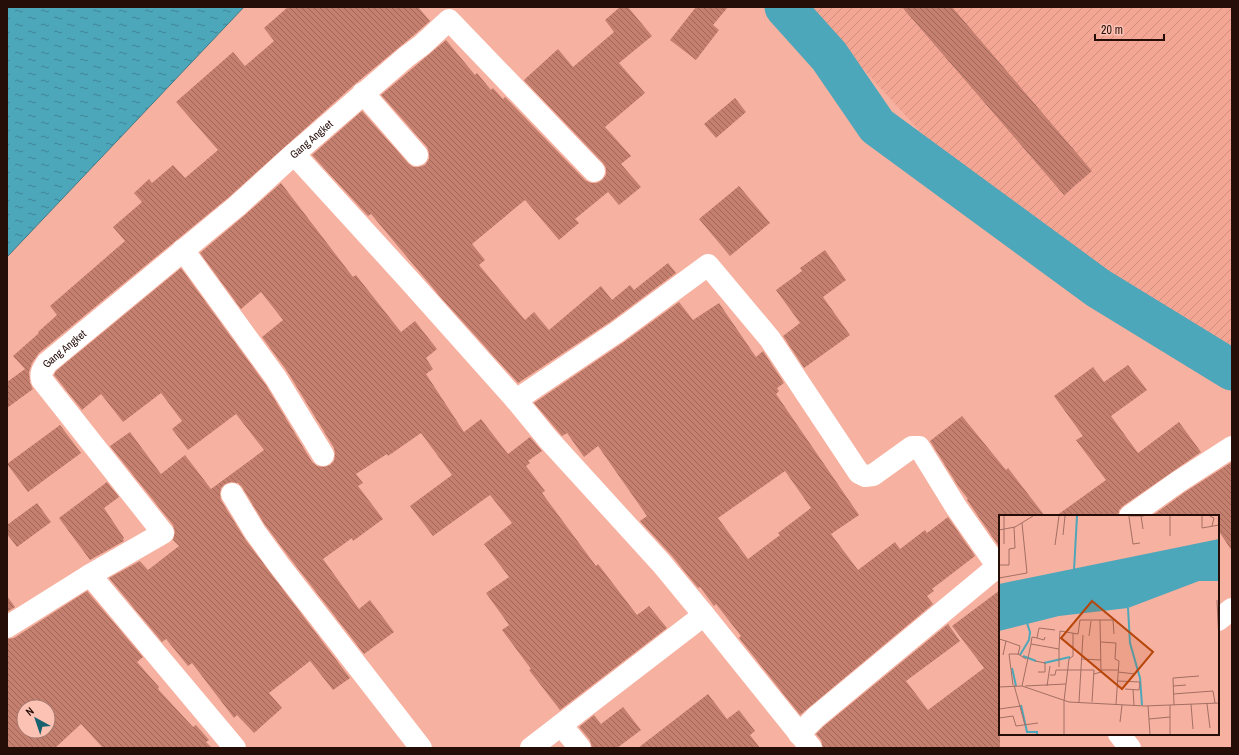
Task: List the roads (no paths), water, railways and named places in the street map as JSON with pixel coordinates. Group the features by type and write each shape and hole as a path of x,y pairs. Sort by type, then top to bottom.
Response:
{"street":[{"name":"Gang Angket","path":"7,627 90,575 163,533 42,380 42,370 47,363 117,307 237,206 363,93 422,45 449,20 594,171"},
{"path":"363,93 418,155"},
{"path":"294,154 409,280 516,400 548,439 662,564 805,741 816,717 999,569 919,447 912,447 872,475 865,476 859,473 770,339 708,265 617,332 516,400"},
{"path":"183,250 276,378 323,455"},
{"path":"1131,515 1178,482 1232,447"},
{"path":"232,494 255,532 279,566 421,748"},
{"path":"90,575 235,748"},
{"path":"1219,619 1232,609"},
{"path":"530,748 704,615"},
{"path":"561,725 580,748"},
{"path":"1120,735 1130,748"}],"water":[{"path":"7,7 244,7 7,257"}],"waterway":[{"path":"785,7 829,56 877,126 1098,288 1232,370"}]}
